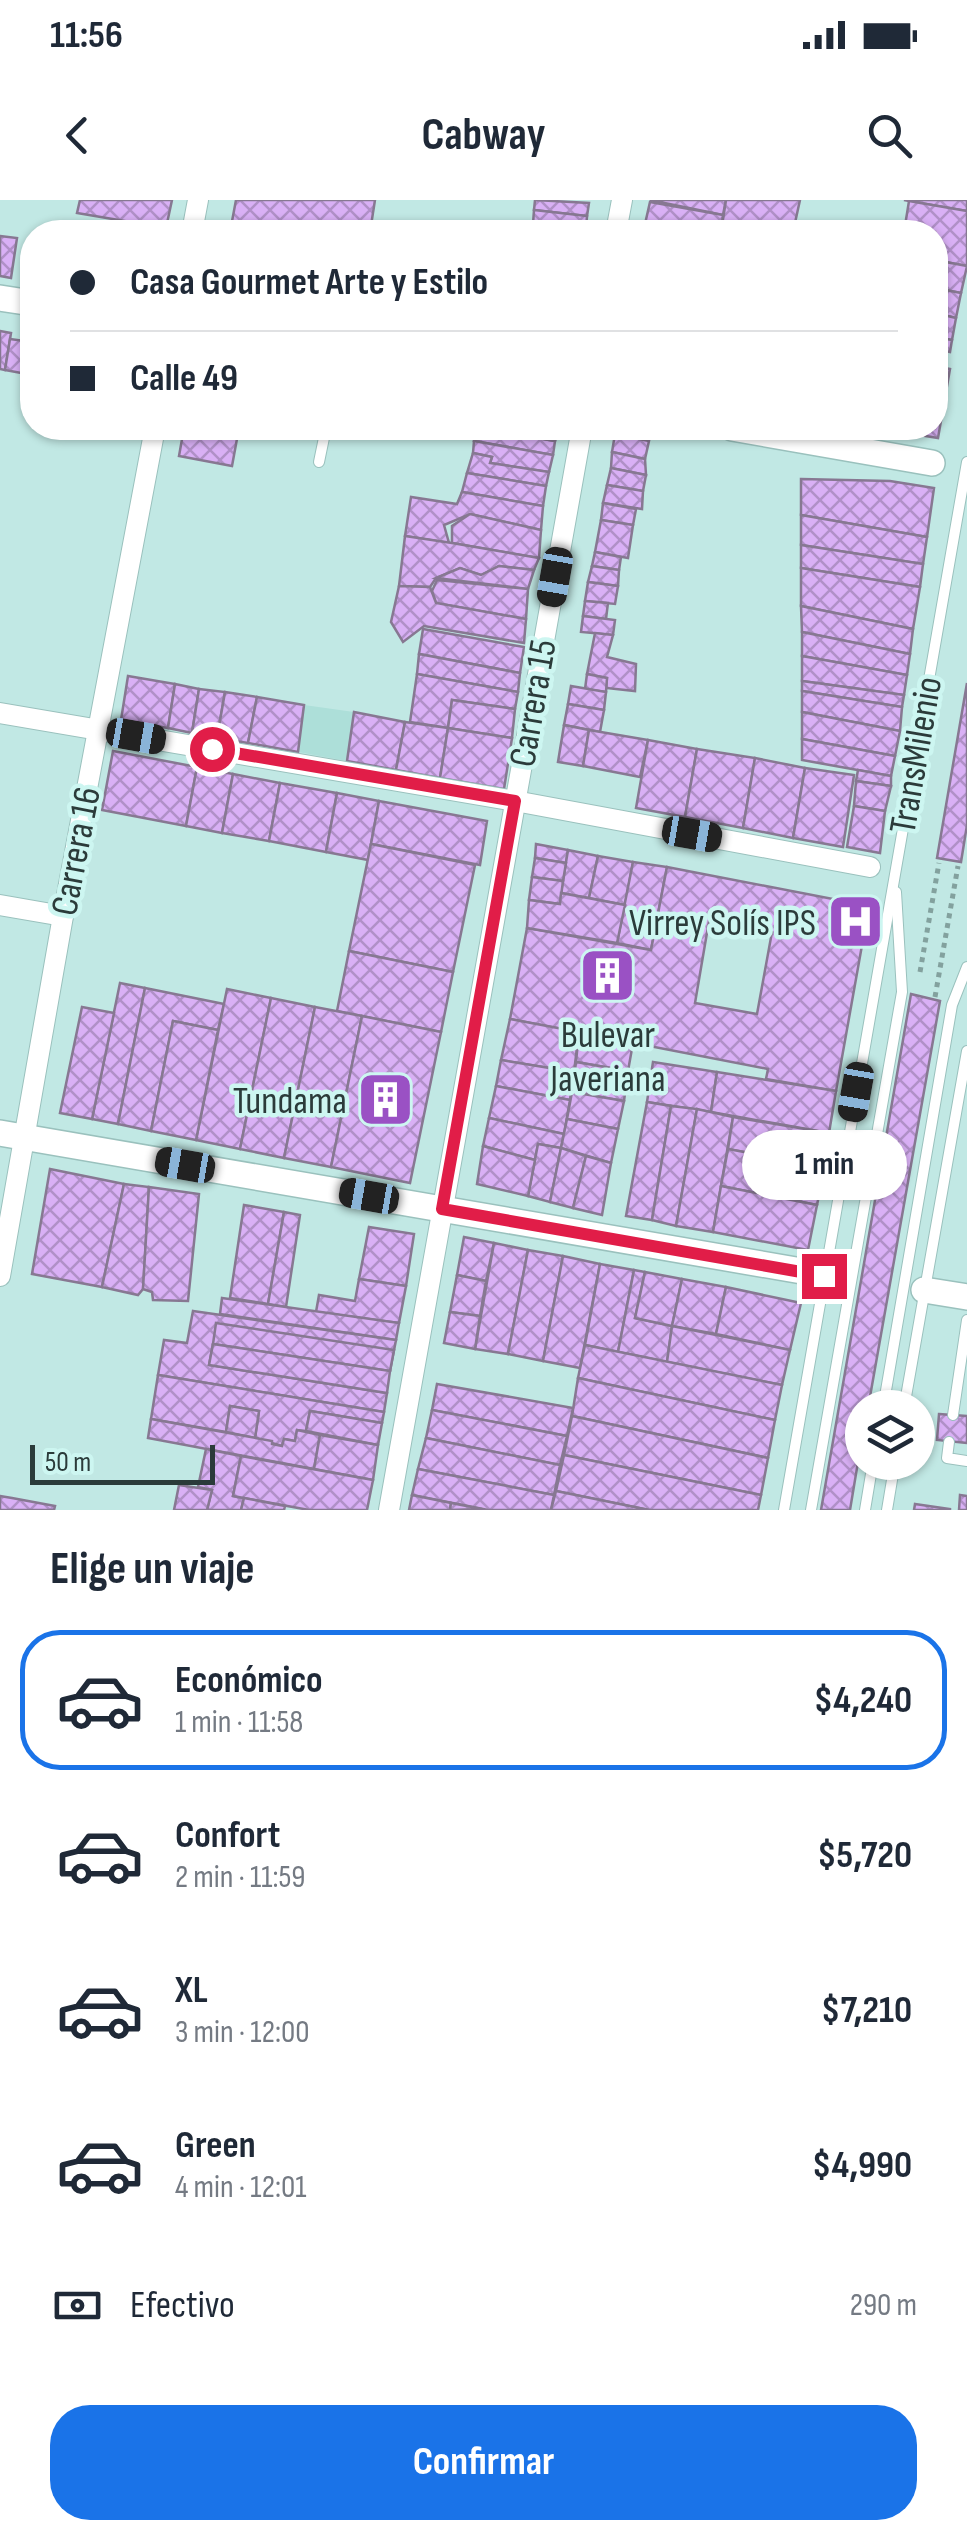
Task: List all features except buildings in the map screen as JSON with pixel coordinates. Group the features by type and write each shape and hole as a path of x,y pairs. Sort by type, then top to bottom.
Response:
{"street":[{"name":"Carrera 16","path":"0,1276 12,1135 63,916 153,440"},
{"name":"Carrera 15","path":"389,1510 580,440"},
{"path":"801,440 932,463"},
{"path":"0,712 870,867"},
{"path":"0,905 63,916"},
{"path":"12,1135 824,1276"},
{"path":"924,1290 967,1297"}],"lane":[{"path":"319,462 324,440"},
{"name":"TransMilenio","path":"784,1510 967,462"},
{"name":"TransMilenio","path":"811,1510 902,992 895,871"},
{"path":"886,1390 952,1005 967,967"},
{"path":"907,1390 967,1051"},
{"path":"953,1415 962,1385 967,1320"},
{"path":"949,1442 947,1458 967,1461"},
{"path":"865,1510 871,1480"},
{"path":"886,1510 891,1480"}],"path":[{"path":"919,976 939,862"},
{"path":"935,1000 958,866"}],"shaded area":[{"path":"304,705 354,712 347,761 298,752"}],"place":[{"name":"Virrey Solís IPS","path":"855,922"},
{"name":"Bulevar Javeriana","path":"608,976"},
{"name":"Tundama","path":"386,1100"}],"route":[{"path":"212,749 515,801 442,1209 824,1276"}]}
